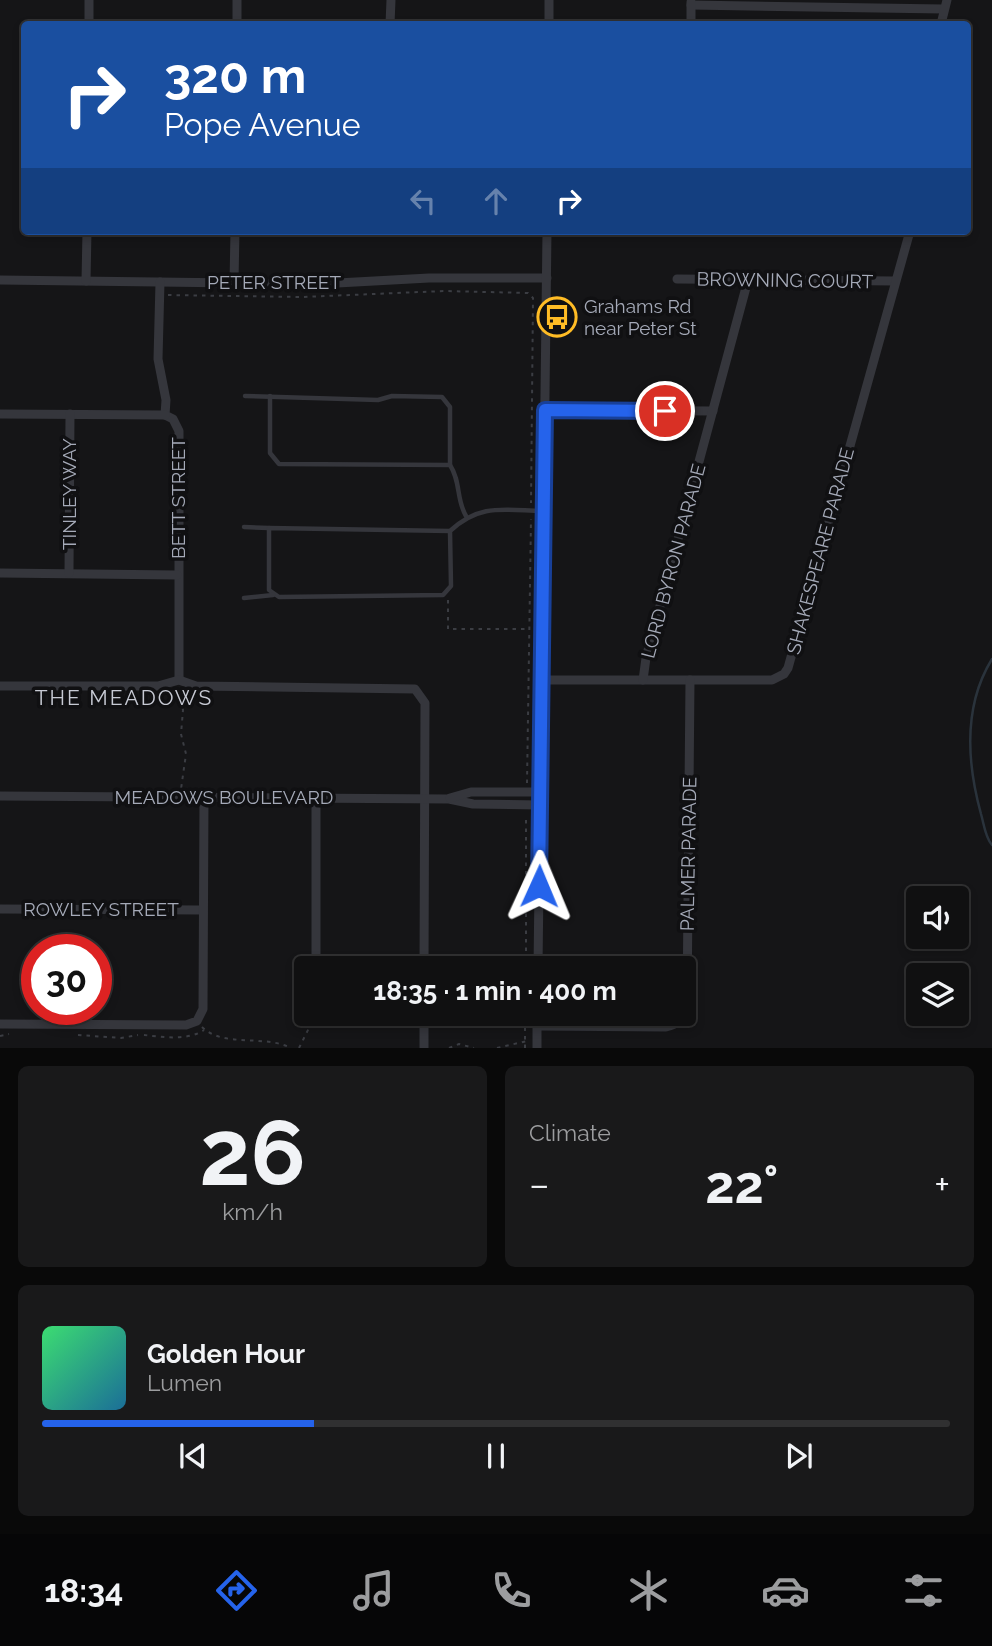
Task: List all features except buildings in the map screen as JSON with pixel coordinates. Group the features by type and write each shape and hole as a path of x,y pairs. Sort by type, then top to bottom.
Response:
{"street":[{"path":"89,0 89,21"},
{"path":"237,0 237,21"},
{"path":"390,21 391,0"},
{"path":"549,0 549,21"},
{"path":"691,21 691,2 945,4"},
{"path":"86,281 87,235"},
{"path":"234,282 235,235"},
{"path":"538,956 547,235"},
{"name":"SHAKESPEARE PARADE","path":"541,680 772,680 784,674 788,668 909,235"},
{"name":"PETER STREET","path":"0,280 319,284 429,278 547,278"},
{"name":"BROWNING COURT","path":"677,279 894,281"},
{"name":"LORD BYRON PARADE","path":"643,680 646,658 748,280"},
{"name":"BETT STREET","path":"160,282 158,359 166,400 165,415 177,424 179,431 178,680"},
{"path":"545,410 713,411"},
{"path":"0,414 165,415"},
{"name":"TINLEY WAY","path":"69,573 70,414"},
{"path":"0,573 177,575"},
{"path":"0,685 158,686 178,680 196,686 415,689 425,703 424,956"},
{"name":"PALMER PARADE","path":"687,956 690,680"},
{"name":"MEADOWS BOULEVARD","path":"449,799 471,792 540,792"},
{"name":"MEADOWS BOULEVARD","path":"0,796 449,799 473,804 540,805"},
{"path":"0,1024 186,1025 197,1021 203,1009 204,797"},
{"path":"316,798 316,956"},
{"name":"ROWLEY STREET","path":"0,909 202,910"},
{"path":"424,1026 424,1048"},
{"path":"537,1026 537,1045"},
{"name":"PALMER PARADE","path":"537,1026 670,1026"}],"lane":[{"path":"245,396 378,400 392,396 442,397 450,407 450,465 458,482 459,501 466,516"},
{"path":"270,397 270,453 279,464 450,465"},
{"path":"244,527 450,531 466,516 496,510 542,511"},
{"path":"269,528 268,585 273,595"},
{"path":"244,598 273,595 353,595 365,598 379,595 443,595 451,586 450,531"}],"path":[{"path":"448,592 448,629 541,629"},
{"path":"178,680 183,710 181,734 186,754 182,797"},
{"path":"526,813 526,956"},
{"path":"197,1021 220,1042 280,1044 290,1048"},
{"path":"525,1026 525,1048"},
{"path":"299,1048 309,1028"},
{"path":"75,1034 94,1038 140,1035 168,1038 197,1035 204,1030"},
{"path":"0,1036 9,1034"},
{"path":"497,1048 525,1041 537,1045"},
{"path":"449,1048 459,1044 474,1048"}],"waterway":[{"path":"992,659 976,696 970,735 976,795 986,834 992,845"}],"place":[{"name":"Grahams Rd near Peter St","path":"557,317"}],"district":[{"name":"THE MEADOWS","path":"124,697"}],"route":[{"path":"539,886 545,410 665,411"}]}
